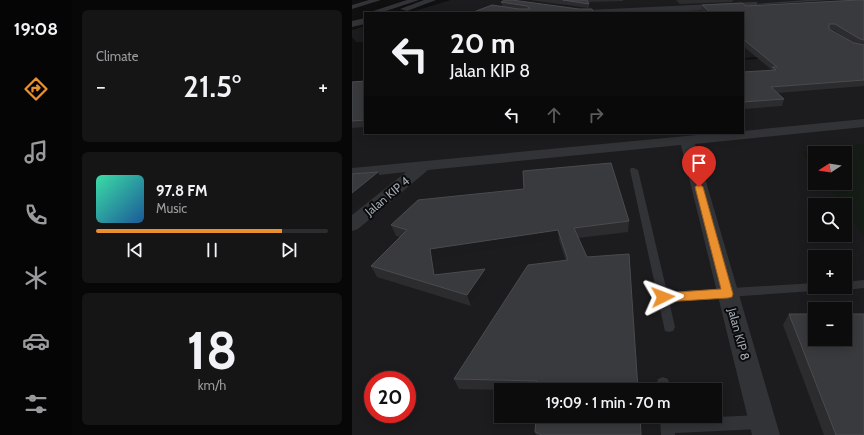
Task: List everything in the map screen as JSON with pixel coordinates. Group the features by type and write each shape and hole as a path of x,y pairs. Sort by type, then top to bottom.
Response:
{"street":[{"path":"352,7 377,0"},
{"path":"374,12 415,0"},
{"path":"393,12 432,0"},
{"path":"566,9 601,12 671,11 752,2"},
{"path":"352,19 364,15"},
{"path":"352,24 364,20"},
{"path":"352,173 864,123"},
{"name":"Jalan KIP 8","path":"687,141 764,428"},
{"name":"Jalan KIP 4","path":"352,225 422,167"}],"lane":[{"path":"752,2 828,0"},
{"path":"634,170 669,327"},
{"path":"852,285 864,284"},
{"path":"663,297 808,288"},
{"path":"668,426 764,428"}],"shaded area":[{"path":"451,0 864,0 864,50 744,58 744,12 411,12"},
{"path":"364,26 364,42 356,42 352,37 352,30"},
{"path":"864,52 864,435 352,435 352,87 364,86 364,134 744,134 744,60"},
{"path":"864,144 864,236 852,220 852,198 836,198 829,190 852,190 852,146 848,146"},
{"path":"808,151 808,161 801,152"}],"building":[{"path":"505,0 512,0 579,9 592,9 594,12 474,12 492,5 530,9 527,6 501,2"},
{"path":"563,0 587,0 589,4"},
{"path":"864,0 864,40 835,24 829,24 829,29 854,43 864,45 864,80 771,87 784,99 744,102 744,72 776,70 772,67 777,67 744,40 744,12 710,12 702,5 742,3 746,6"},
{"path":"364,81 364,120 352,121 352,82"},
{"path":"611,163 629,221 574,228 587,257 629,254 638,383 537,383 537,381 454,379 528,265 568,260 558,230 430,249 434,275 485,269 467,295 371,266 407,230 391,225 418,200 524,189 523,171"},
{"path":"378,172 352,193 352,174"},
{"path":"789,314 808,314 808,346 852,346 852,314 864,314 864,435 836,435"},
{"path":"536,423 640,423 641,435 542,435 535,432"}],"route":[{"path":"663,297 728,294 699,187"}]}
